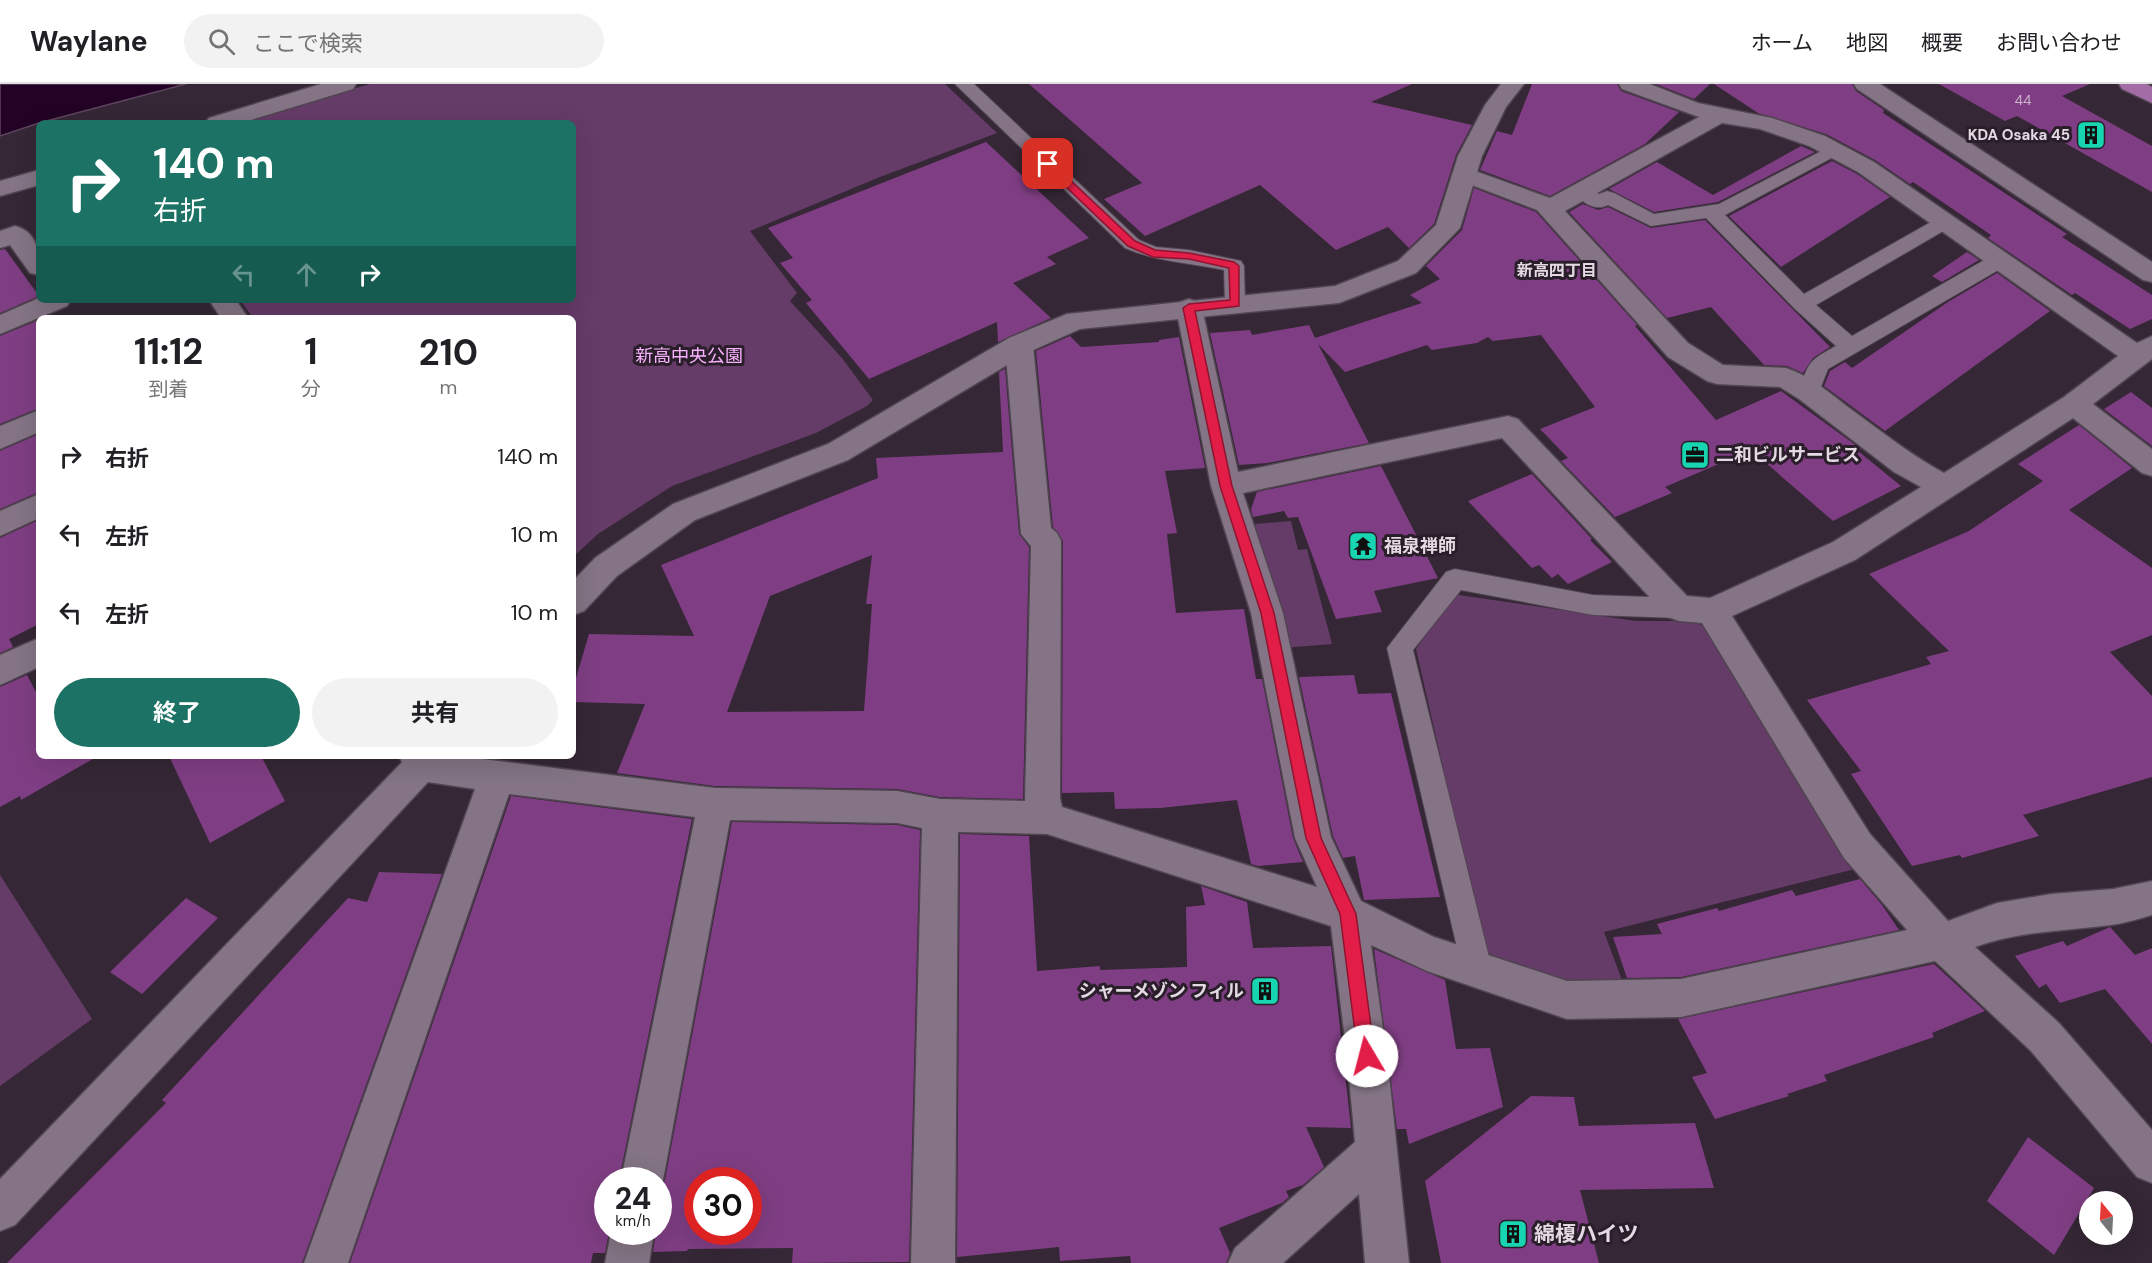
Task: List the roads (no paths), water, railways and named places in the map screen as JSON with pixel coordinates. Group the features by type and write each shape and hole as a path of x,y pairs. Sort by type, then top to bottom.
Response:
{"highway":[{"path":"2130,84 2152,96"}],"street":[{"path":"227,120 345,84"},
{"path":"576,599 606,567 684,512 838,452 1020,345 1076,320 1340,294 1407,267 1448,228 1470,156 1496,105 1513,84"},
{"path":"1630,84 1690,108 1764,123 1817,141 1866,167 2000,260 2145,351 2074,404 1844,551 1696,609"},
{"path":"1865,84 2152,274"},
{"path":"1549,209 1719,115"},
{"path":"1464,174 1545,205 1678,350 1717,374 1786,378 1809,392 1904,464 1945,487"},
{"path":"0,189 36,178"},
{"path":"0,240 15,234 36,263"},
{"path":"0,325 51,303"},
{"path":"1189,308 1226,486 1267,613 1313,838 1348,914 1367,1056 1374,1153 1387,1263"},
{"path":"1020,345 1036,534 1046,541 1042,798 1047,818"},
{"path":"2074,404 2152,465"},
{"path":"0,438 36,421"},
{"path":"1226,486 1508,426 1696,609 1857,846 1941,941 2045,1036 2152,1162"},
{"path":"0,524 36,506"},
{"path":"0,672 36,653"},
{"path":"0,1210 423,759 497,777 715,804 897,807 940,815 1047,818 1348,914 1427,953 1567,1000 1682,998 1941,941 1997,921 2050,912 2113,907 2152,898"},
{"path":"326,1263 497,777"},
{"path":"645,1167 715,804"},
{"path":"933,1263 940,815"},
{"path":"1250,1263 1374,1153"},
{"path":"627,1263 630,1245"}],"lane":[{"path":"964,84 1132,244 1153,254 1189,256 1234,266 1235,303"},
{"path":"1582,191 1599,202 1607,197 1651,220 1724,209 1833,150"},
{"path":"1710,211 1802,303 1850,346"},
{"path":"1802,303 1945,222"},
{"path":"1809,392 1819,364 2000,260"},
{"path":"1477,969 1400,648 1455,579 1593,605 1696,609"}],"place":[{"name":"KDA Osaka 45","path":"2091,135"},
{"name":"二和ビルサービス","path":"1695,455"},
{"name":"福泉禅師","path":"1363,546"},
{"name":"シャーメゾン フィル","path":"1265,991"},
{"name":"綿榎ハイツ","path":"1513,1234"}],"district":[{"name":"新高四丁目","path":"1557,270"}],"park label":[{"name":"新高中央公園","path":"689,356"}]}
